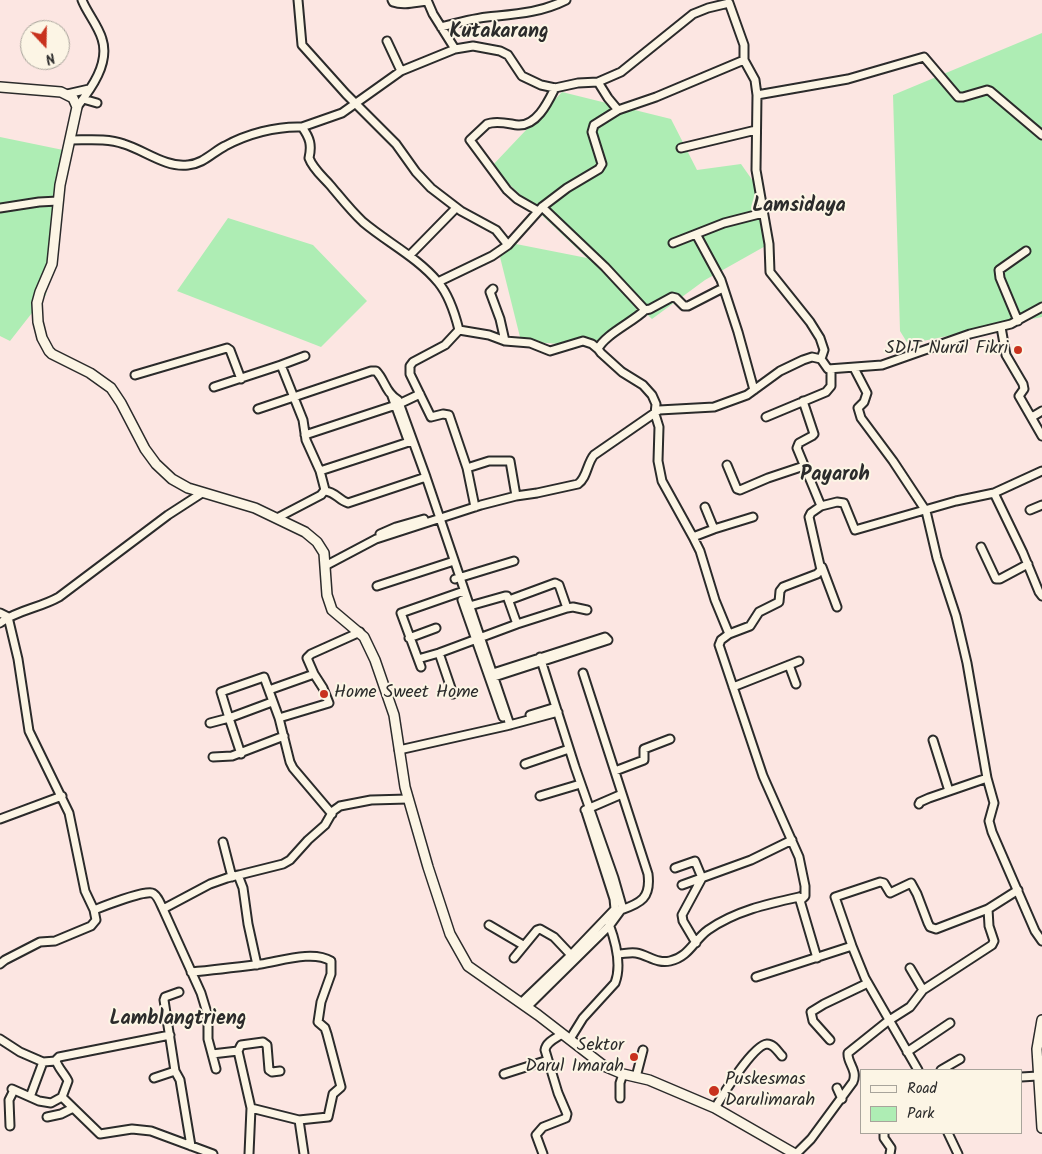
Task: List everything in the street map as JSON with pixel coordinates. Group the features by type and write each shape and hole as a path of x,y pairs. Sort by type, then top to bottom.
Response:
{"main road":[{"path":"0,87 49,90 67,94 76,102 77,108 58,201 52,264 37,303 38,322 42,338 49,351 57,357 90,373 111,388 145,449 156,464 172,479 202,493 255,508 306,532 317,542 324,554 327,595 332,610 341,620 360,632 364,637 385,688 394,715 408,799 436,895 450,934 468,966 524,1005 604,1066 623,1074 649,1080 715,1108 796,1154"},
{"path":"1042,1020 1037,1048 1042,1128"}],"street":[{"path":"77,108 101,66 104,49 102,38 82,0"},
{"path":"298,0 302,45 396,144 416,172 431,188 456,208 496,230 508,245"},
{"path":"392,0 398,4 427,0 433,14 455,48"},
{"path":"441,27 486,17 527,13 550,7 566,0"},
{"path":"71,140 104,140 123,144 162,160 185,166 200,162 239,139 277,129 302,127 342,113 401,71 455,48 473,46 500,51 508,55 522,76 541,84 555,88 578,83 598,82 621,72 693,14 728,2 744,45 744,60 755,80 757,95 756,170 769,244 770,272 817,333 824,350 821,359"},
{"path":"387,41 401,71"},
{"path":"757,95 848,79 924,57 958,97 987,90 990,91 1042,135"},
{"path":"438,282 492,256 508,245 540,209 567,188 601,167 602,164 592,132 594,125 618,110 656,97 744,60"},
{"path":"598,82 618,110"},
{"path":"555,88 538,116 530,122 522,125 486,124 470,140 517,199 540,209 605,267 645,310"},
{"path":"67,94 89,89"},
{"path":"83,99 97,103"},
{"path":"302,127 311,144 309,158 311,163 348,208 390,242 410,255 438,282 451,306 459,330"},
{"path":"681,148 756,130"},
{"path":"0,208 58,201"},
{"path":"410,255 456,208"},
{"path":"673,242 730,221 763,213"},
{"path":"696,234 723,288 738,332 754,390"},
{"path":"1018,321 999,274 1004,266 1026,251"},
{"path":"598,349 608,337 645,310 672,297 676,298 684,306 688,306 723,288"},
{"path":"493,289 490,292 500,319 504,340"},
{"path":"828,369 882,365 970,334 1001,328 1018,321 1042,307"},
{"path":"1001,328 1006,355 1023,384 1024,390 1019,396 1042,436"},
{"path":"459,330 489,335 504,340 530,343 550,351 584,341 592,344 622,372 643,385 652,395 656,404 655,414 659,427 658,461 662,481 700,551 729,634"},
{"path":"459,330 445,345 410,366 410,374 431,417 443,414 449,415 467,468 472,508"},
{"path":"135,375 228,348 241,379"},
{"path":"214,387 305,356"},
{"path":"325,566 376,539 438,517 516,496 578,484 582,481 594,455 661,410 714,407 747,395 780,371 812,357 821,359 828,369 831,369 831,386 829,389 766,417"},
{"path":"281,365 295,397 325,491"},
{"path":"854,368 867,393 864,402 858,408 859,414 926,511 937,558 956,616 966,663 987,778 994,803 989,821 1035,931 1042,941"},
{"path":"258,409 376,371 379,373 384,386 395,401 424,477 466,607 507,723"},
{"path":"305,433 420,394"},
{"path":"804,401 814,434 797,445 797,448 821,506"},
{"path":"1032,417 1042,411"},
{"path":"320,472 411,442"},
{"path":"467,468 489,461 510,461 516,496"},
{"path":"727,465 740,490 804,466"},
{"path":"837,607 822,566 809,517 811,513 821,506 837,502 844,503 855,530 994,493 1042,470"},
{"path":"325,491 332,492 344,502 348,502 424,477"},
{"path":"277,518 321,495 325,491"},
{"path":"0,623 8,617 46,605 59,597 168,515 202,493"},
{"path":"994,493 1042,596"},
{"path":"1030,510 1042,505"},
{"path":"705,508 714,529"},
{"path":"693,536 753,517"},
{"path":"982,547 996,579 1000,580 1028,564"},
{"path":"457,578 514,560"},
{"path":"377,586 452,562"},
{"path":"617,954 636,953 662,962 670,961 679,958 709,929 738,913 773,902 799,897 802,899 805,896 805,886 799,857 763,776 718,645 729,634 750,626 758,612 779,602 780,591 783,586 817,574 822,566"},
{"path":"508,600 555,583 559,586 567,608"},
{"path":"421,667 402,614 462,592"},
{"path":"466,607 505,596 517,624"},
{"path":"418,659 439,653 477,637 567,608 573,607 587,610"},
{"path":"0,613 8,617"},
{"path":"0,964 4,960 40,942 54,941 91,926 96,920 94,910 85,891 71,820 62,796 29,731 18,659 8,617"},
{"path":"410,638 436,628"},
{"path":"279,718 329,703 307,658 311,654 360,632"},
{"path":"490,676 605,637 608,640 539,660"},
{"path":"439,653 453,694"},
{"path":"524,1005 608,922 615,905 587,809 539,660"},
{"path":"733,688 799,661"},
{"path":"789,665 796,684"},
{"path":"524,1005 571,955 621,910 638,904 648,890 649,883 644,862 583,673"},
{"path":"269,690 314,674"},
{"path":"241,754 221,692 264,677 279,718 290,762 332,814"},
{"path":"210,723 272,702"},
{"path":"398,748 449,738 555,710"},
{"path":"555,710 577,785 614,878 622,906 621,910"},
{"path":"213,757 241,754 284,736"},
{"path":"615,771 644,760 644,749 670,739"},
{"path":"933,740 950,791"},
{"path":"525,764 566,750"},
{"path":"919,804 920,802 987,778"},
{"path":"540,796 577,785"},
{"path":"587,809 622,794"},
{"path":"0,819 62,796"},
{"path":"163,909 210,884 275,867 290,860 325,825 340,806 371,800 408,799"},
{"path":"682,885 751,860 792,840"},
{"path":"223,842 235,876 244,892 248,924 257,965"},
{"path":"675,868 695,861 702,878"},
{"path":"696,943 683,921 682,915 702,878"},
{"path":"917,1069 888,1021 868,983 852,946 835,897 880,882 884,883 890,893 911,883 918,894 928,923 934,929 988,909 1018,890"},
{"path":"94,910 128,898 152,893 156,894 201,993 208,1016 208,1039 216,1069"},
{"path":"799,897 817,958"},
{"path":"796,1154 842,1098 855,1077 848,1052 888,1021 910,1007 923,990 992,944 994,941 989,926 988,909"},
{"path":"543,1154 536,1135 543,1127 566,1118 568,1114 558,1093 545,1046 566,1037 615,983 617,978 617,954 608,922"},
{"path":"489,925 523,945"},
{"path":"514,958 523,945 540,929 554,938 571,955"},
{"path":"756,977 852,946"},
{"path":"191,972 257,965 298,957 320,957 331,961 331,974 320,1002 318,1022 325,1028 340,1087 333,1094 328,1117 299,1120 251,1108"},
{"path":"910,968 923,990"},
{"path":"830,1040 813,1021 811,1012 868,983"},
{"path":"179,992 165,997 164,1000 175,1071 180,1080 191,1146"},
{"path":"908,1052 950,1023"},
{"path":"0,1039 20,1052 43,1062 56,1061 59,1057 170,1035"},
{"path":"249,1154 251,1108 238,1051 241,1045 263,1042 267,1045 269,1070 272,1072 280,1071"},
{"path":"715,1108 749,1059 763,1046 767,1044 772,1045 782,1056"},
{"path":"636,1077 643,1050"},
{"path":"212,1054 238,1051"},
{"path":"944,1069 960,1059"},
{"path":"504,1074 548,1060"},
{"path":"10,1126 9,1100 13,1090 51,1104 62,1098 68,1080 56,1061"},
{"path":"30,1097 43,1062"},
{"path":"154,1078 175,1071"},
{"path":"620,1098 620,1083 623,1074"},
{"path":"1022,1077 1038,1076"},
{"path":"837,1088 842,1098"},
{"path":"62,1098 100,1134 132,1129 147,1130 213,1154"},
{"path":"47,1117 61,1114 73,1108"},
{"path":"299,1120 304,1154"},
{"path":"884,1134 884,1138 891,1148 890,1154"},
{"path":"948,1134 958,1154"}],"green space":[{"path":"1042,33 1042,317 908,344 900,331 893,95"},
{"path":"562,92 671,119 697,170 741,164 760,191 769,244 705,280 652,319 625,294 638,311 598,347 521,341 500,257 516,244 587,258 491,167"},
{"path":"0,137 68,151 46,295 10,341 0,336"},
{"path":"228,218 313,245 367,301 321,347 177,291"}],"place":[{"name":"SDIT Nurul Fikri","path":"1018,350"},
{"name":"Home Sweet Home","path":"324,694"},
{"name":"Sektor Darul Imarah","path":"634,1057"},
{"name":"Puskesmas Darulimarah","path":"714,1091"}],"district":[{"name":"Kutakarang","path":"499,34"},
{"name":"Lamsidaya","path":"799,208"},
{"name":"Payaroh","path":"835,477"},
{"name":"Lamblangtrieng","path":"178,1021"}]}
